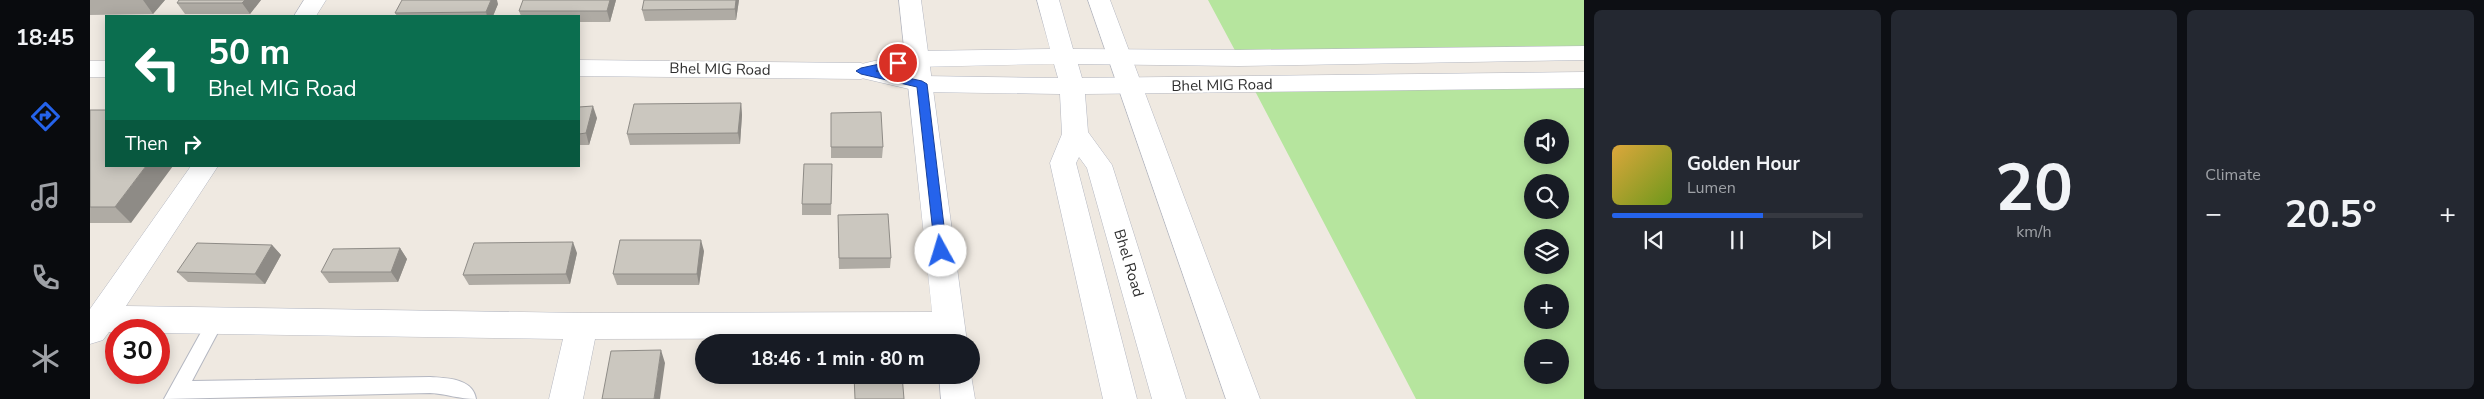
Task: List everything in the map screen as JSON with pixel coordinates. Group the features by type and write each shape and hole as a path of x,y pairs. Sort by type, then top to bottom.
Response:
{"street":[{"path":"306,15 316,0"},
{"path":"95,327 216,321 950,334 910,0"},
{"path":"1048,0 1072,86 1075,134 1063,163 1120,399"},
{"path":"1099,0 1243,399"},
{"name":"Bhel MIG Road","path":"919,72 1065,56 1120,58 1584,53"},
{"name":"Bhel MIG Road","path":"580,68 919,72 1072,86 1130,87 1584,80"},
{"path":"90,69 105,69"},
{"name":"Bhel Road","path":"1075,134 1099,165 1170,399"},
{"path":"95,327 203,167"},
{"path":"566,399 582,326"},
{"path":"956,384 958,399"}],"lane":[{"path":"176,394 216,321"},
{"path":"176,394 430,385 454,387 467,396 467,399"}],"green space":[{"path":"1208,0 1584,0 1584,53 1239,58"},
{"path":"1584,88 1584,399 1416,399 1255,91"}],"building":[{"path":"179,0 245,0 242,3 177,3"},
{"path":"402,0 491,0 486,12 395,13"},
{"path":"523,0 610,0 607,11 519,11"},
{"path":"644,0 736,0 735,9 642,10"},
{"path":"741,103 738,133 627,134 634,104"},
{"path":"593,106 586,133 580,134 580,107"},
{"path":"90,110 105,110 105,167 145,167 115,207 90,207"},
{"path":"881,112 883,147 831,147 831,113"},
{"path":"804,164 832,164 831,204 802,204"},
{"path":"888,214 891,258 839,258 838,215"},
{"path":"620,240 701,240 697,274 613,274"},
{"path":"573,242 566,274 463,275 474,243"},
{"path":"197,243 272,245 255,274 177,272"},
{"path":"400,248 391,272 321,272 333,249"},
{"path":"661,350 654,399 602,399 611,351"},
{"path":"854,384 903,384 904,399 855,399"}],"route":[{"path":"898,63 861,71 922,84 941,251"}]}
